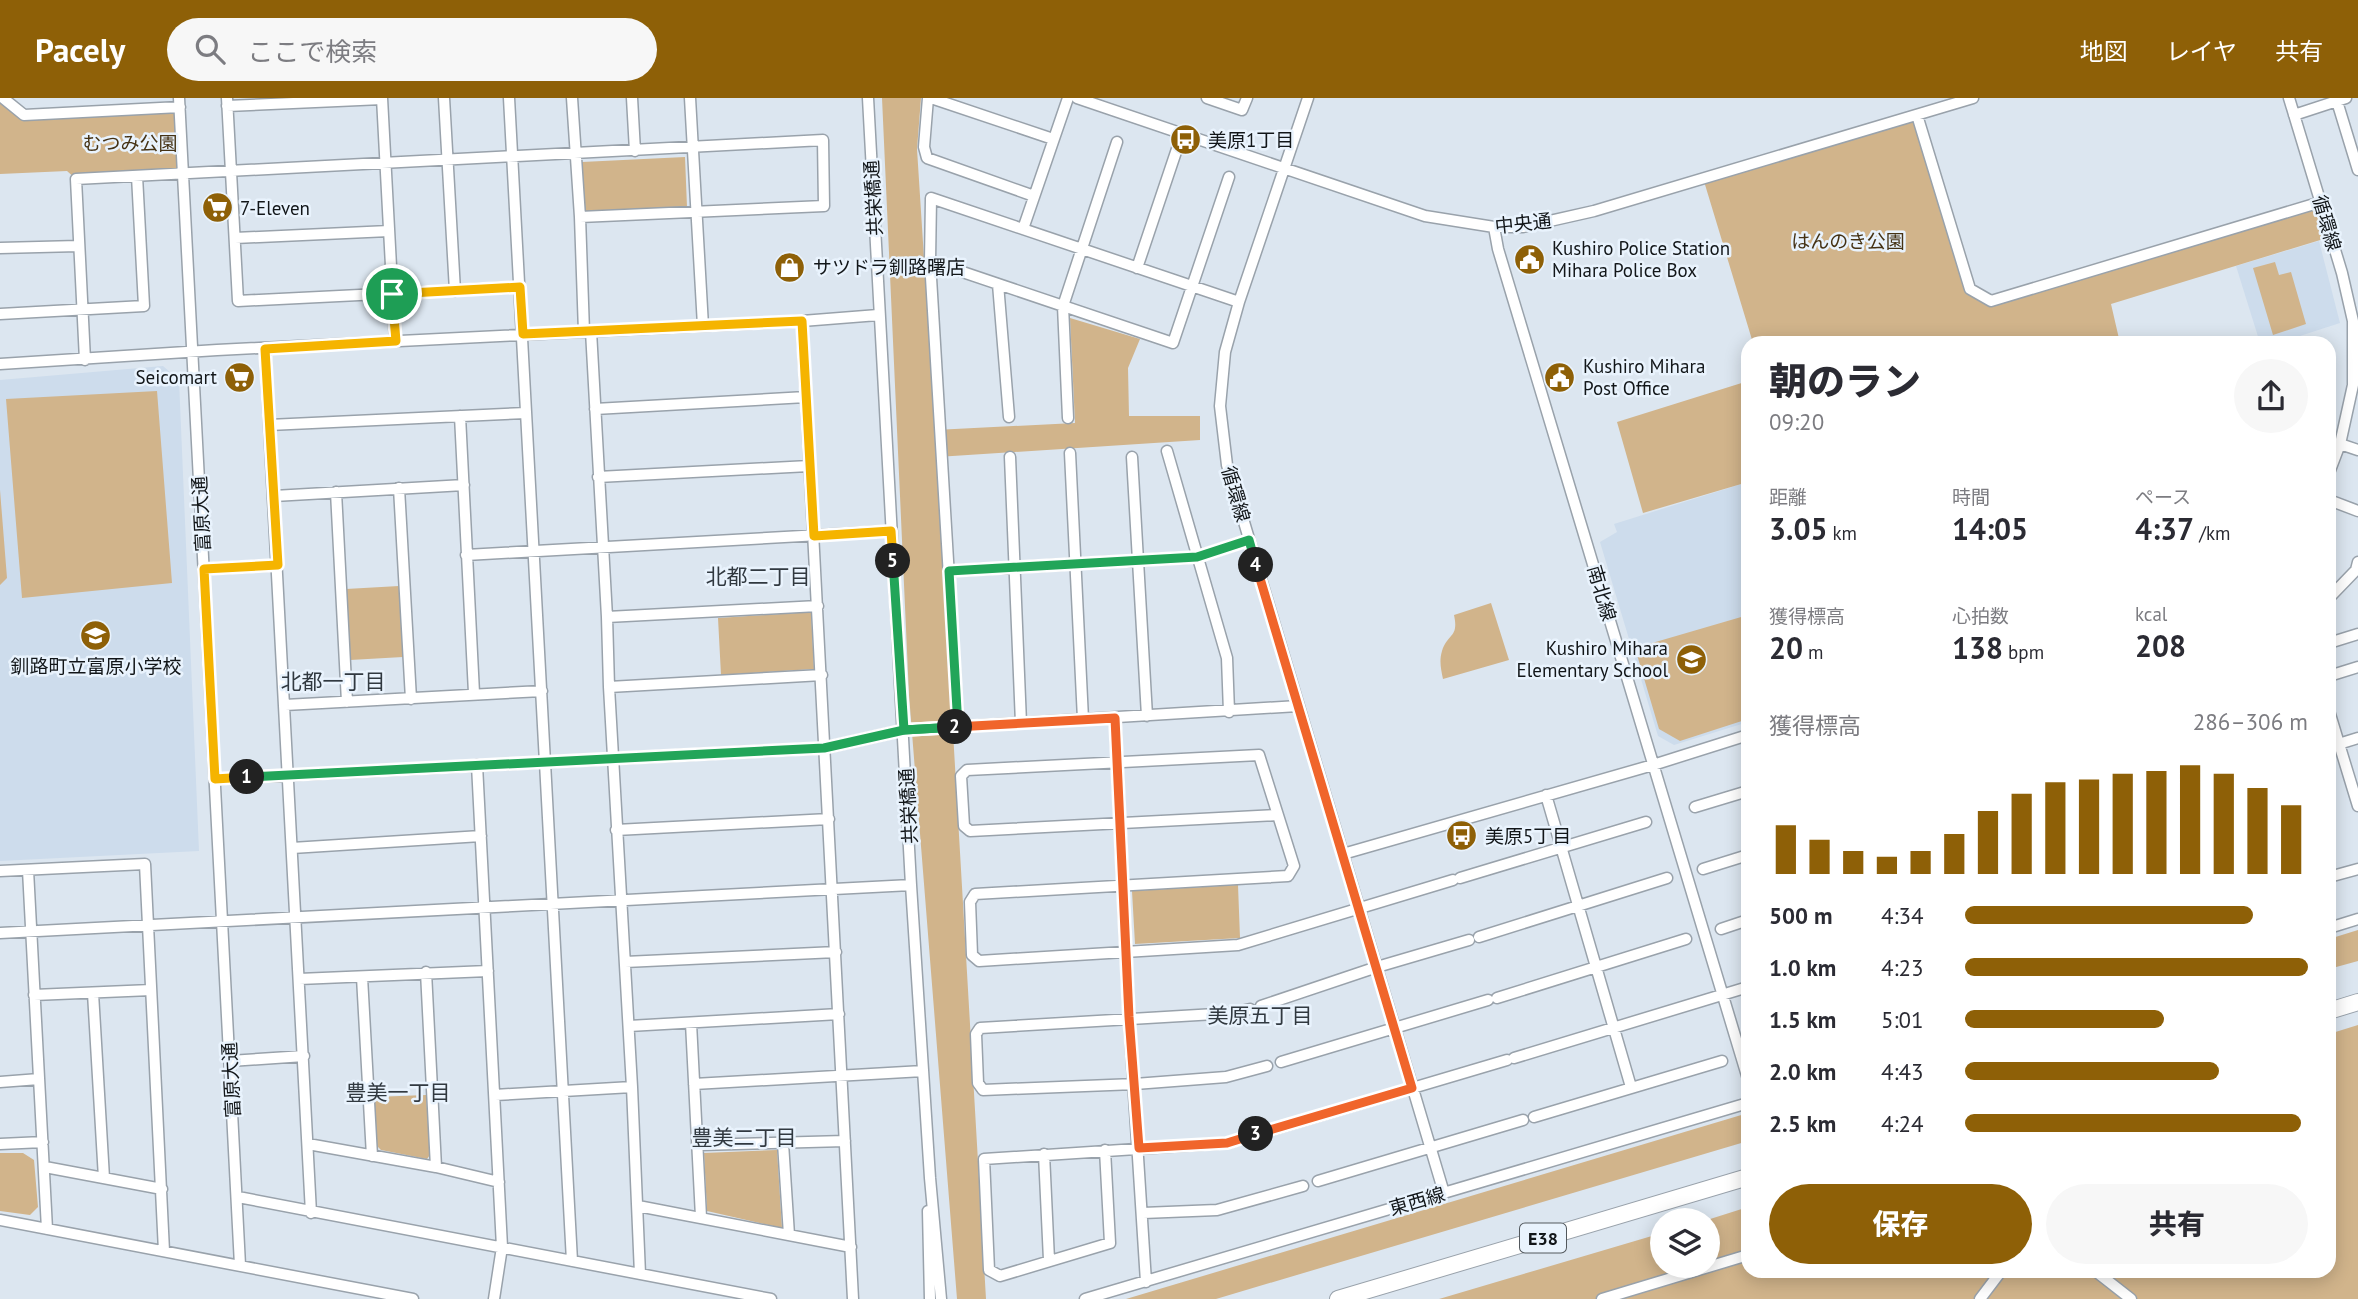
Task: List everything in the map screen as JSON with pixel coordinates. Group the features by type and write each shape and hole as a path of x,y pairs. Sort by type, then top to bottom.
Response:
{"highway":[{"path":"2336,1002 2358,996"},
{"path":"2336,1009 2358,1002"},
{"name":"E38","path":"1338,1299 1741,1179"},
{"name":"E38","path":"1368,1299 1741,1187"}],"street":[{"path":"3,98 24,115 179,102"},
{"path":"444,98 455,291"},
{"path":"509,98 572,1261"},
{"path":"572,98 595,409 640,1274"},
{"path":"632,98 635,151"},
{"path":"691,98 703,326"},
{"name":"共栄橋通","path":"868,98 878,315 930,1178"},
{"path":"1034,196 927,158 924,148 930,98 1053,139"},
{"path":"1023,229 1068,98"},
{"name":"中央通","path":"1077,98 1425,216 1494,227 1523,227 1594,211 1973,98"},
{"path":"1207,98 1242,110 1247,98"},
{"name":"循環線","path":"1308,98 1239,302 1225,352 1220,406 1227,465 1444,1193"},
{"name":"循環線","path":"2289,98 2342,273 2353,321 2356,360 2353,385 2336,455"},
{"path":"396,341 392,294 382,99 227,102 238,301 392,294 455,291 520,287"},
{"path":"2294,114 2340,99 2358,170"},
{"name":"富原大通","path":"179,102 240,1265"},
{"path":"1917,115 1970,289 1991,301 2321,202"},
{"path":"1137,268 1181,134"},
{"path":"85,360 76,179 823,141 824,206 580,217"},
{"path":"1068,418 1063,306 1116,142"},
{"path":"0,314 144,306 137,176"},
{"path":"930,261 1173,343 1229,177"},
{"path":"958,727 930,261 931,198 1239,302"},
{"name":"南北線","path":"1494,227 1741,1056"},
{"path":"235,238 389,231"},
{"path":"0,247 78,246"},
{"path":"998,284 1009,417"},
{"path":"0,364 878,315"},
{"path":"802,321 853,1299"},
{"path":"265,349 311,1213"},
{"path":"595,409 806,397"},
{"path":"269,425 526,413"},
{"path":"460,416 474,693"},
{"path":"2340,444 2358,450"},
{"path":"1167,451 1227,658 1229,712"},
{"path":"1070,453 1083,719"},
{"path":"1010,457 1021,723"},
{"path":"1132,457 1147,716"},
{"path":"598,477 808,466"},
{"path":"274,496 464,485"},
{"path":"399,488 411,699"},
{"path":"336,492 347,702"},
{"path":"2336,503 2358,511"},
{"path":"467,555 891,531"},
{"path":"949,571 1197,557 1249,540"},
{"path":"204,569 278,565"},
{"path":"2336,590 2357,568"},
{"path":"607,617 818,606"},
{"path":"2336,641 2358,634"},
{"path":"2336,674 2358,667"},
{"path":"609,687 822,675"},
{"path":"285,705 541,691"},
{"path":"215,779 824,748 904,730 1298,706"},
{"path":"1115,718 1129,1017 1146,1282"},
{"path":"1343,854 1741,737"},
{"path":"2336,744 2358,738"},
{"path":"2336,750 2358,805"},
{"path":"1278,815 970,831 964,826 961,776 967,770 1259,755 1278,815 1294,866 1287,876 975,894 970,902 972,955 979,961 1238,945 1646,822"},
{"path":"477,765 502,1247 494,1299"},
{"path":"1695,807 1741,793"},
{"path":"1546,795 1559,848 1631,1087"},
{"path":"617,830 829,819"},
{"path":"292,848 481,836"},
{"path":"1703,869 1741,857"},
{"path":"0,871 145,864 164,1251"},
{"path":"2336,875 2358,869"},
{"path":"28,870 47,1229"},
{"path":"1267,1066 1226,1077 1135,1084 983,1090 978,1083 976,1034 980,1028 1129,1017 1232,1013 1667,878"},
{"path":"0,933 911,885"},
{"path":"2336,926 2358,919"},
{"path":"1721,929 1741,922"},
{"path":"1281,1062 1686,939"},
{"path":"625,962 836,952"},
{"path":"299,979 488,971"},
{"path":"426,972 436,1167"},
{"path":"362,977 372,1156"},
{"path":"1105,1150 1110,1243 1000,1276 989,1270 984,1159 1044,1154 1105,1150 1227,1143 1741,989"},
{"path":"34,995 152,990"},
{"path":"93,993 104,1178"},
{"path":"629,1026 839,1014"},
{"path":"691,1023 701,1217"},
{"path":"230,1062 304,1056"},
{"path":"1318,1181 1722,1061"},
{"path":"694,1084 923,1071"},
{"path":"0,1082 39,1079"},
{"path":"495,1095 632,1087"},
{"name":"東西線","path":"1086,1299 1741,1105"},
{"path":"698,1145 845,1141"},
{"path":"0,1144 43,1142"},
{"path":"783,1143 789,1235"},
{"path":"308,1144 436,1167 499,1182"},
{"path":"1044,1154 1049,1260"},
{"path":"45,1167 162,1189"},
{"path":"930,1178 930,1299"},
{"path":"930,1178 942,1299"},
{"path":"1143,1213 1217,1210 1303,1186"},
{"path":"238,1197 640,1274 708,1293 771,1299"},
{"path":"638,1206 851,1247"},
{"path":"0,1220 412,1299"},
{"path":"1602,1299 1741,1257"},
{"path":"1980,1299 1996,1278"},
{"path":"2104,1278 2131,1299"}],"shaded area":[{"path":"2319,241 2340,323 2300,336 2258,336 2236,266"},
{"path":"163,366 179,380 199,851 0,861 0,380"},
{"name":"Kushiro Mihara Elementary School","path":"1741,484 1741,724 1674,745 1658,736 1600,542 1617,532 1614,524"}],"green space":[{"name":"むつみ公園","path":"0,98 24,115 180,107 183,174 76,179 67,171 0,174"},
{"path":"882,98 921,98 917,149 935,430 1075,423 1070,318 1140,339 1128,368 1129,416 1200,416 1200,440 937,457 986,1299 957,1299 909,695"},
{"name":"はんのき公園","path":"1917,115 1970,289 1991,301 2321,202 2330,237 2111,304 2118,336 1751,336 1703,178"},
{"path":"685,157 687,207 584,212 582,162"},
{"path":"2275,262 2279,275 2291,272 2306,324 2273,335 2253,268"},
{"path":"1741,383 1741,484 1643,513 1617,422"},
{"path":"157,391 172,583 22,598 6,399"},
{"path":"0,490 7,578 0,585"},
{"path":"399,586 403,657 350,660 346,589"},
{"path":"1491,603 1509,660 1443,679 1441,655 1444,645 1454,632 1454,615"},
{"path":"811,612 814,669 721,675 718,618"},
{"path":"1741,617 1741,721 1680,741 1659,729 1635,648"},
{"path":"1238,885 1240,938 1135,944 1132,891"},
{"path":"2358,930 2358,961 2336,967 2336,937"},
{"path":"2358,1025 2358,1299 1439,1299 1650,1237 1650,1278 1720,1278 1720,1216 1741,1209 1741,1278 2336,1278 2336,1032"},
{"path":"426,1095 430,1155 427,1159 381,1150 377,1146 374,1097"},
{"path":"1741,1115 1741,1143 1216,1299 1126,1299"},
{"path":"777,1150 782,1228 707,1211 704,1153"},
{"path":"0,1153 23,1153 34,1160 38,1207 30,1215 0,1211"}],"place":[{"name":"美原1丁目","path":"1185,140"},
{"name":"7-Eleven","path":"217,208"},
{"name":"Kushiro Police Station Mihara Police Box","path":"1529,259"},
{"name":"サツドラ釧路曙店","path":"790,267"},
{"name":"Seicomart","path":"240,377"},
{"name":"Kushiro Mihara Post Office","path":"1560,377"},
{"name":"釧路町立富原小学校","path":"96,635"},
{"name":"Kushiro Mihara Elementary School","path":"1691,659"},
{"name":"美原5丁目","path":"1462,836"}],"district":[{"name":"北都二丁目","path":"758,576"},
{"name":"北都一丁目","path":"333,681"},
{"name":"美原五丁目","path":"1260,1015"},
{"name":"豊美一丁目","path":"398,1092"},
{"name":"豊美二丁目","path":"744,1137"}],"route":[{"path":"392,294 396,341 265,349 278,565 204,569 215,779 824,748 904,730 919,729 958,727 1083,719 1115,718 1129,1017 1139,1148 1227,1143 1412,1088 1249,540 1197,557 949,571 958,727 904,730 891,531 814,536 802,321 523,334 520,287 392,294"}]}
